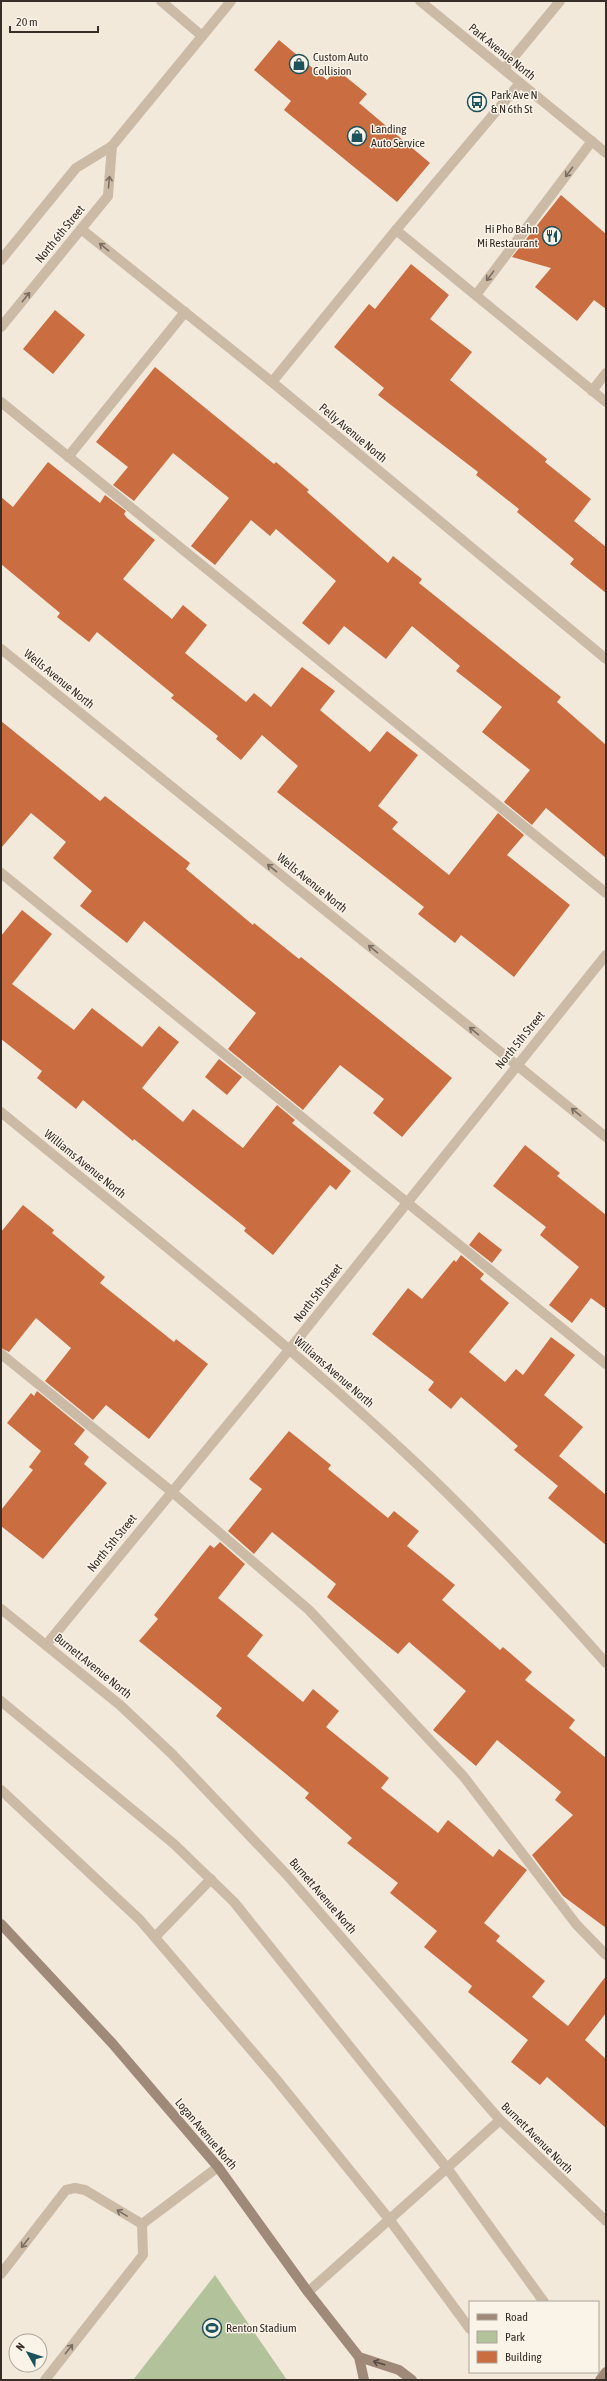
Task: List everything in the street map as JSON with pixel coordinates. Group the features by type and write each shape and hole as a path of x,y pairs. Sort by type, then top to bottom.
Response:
{"main road":[{"name":"Logan Avenue North","path":"1,1924 112,2043 218,2167 308,2292 359,2357 364,2380"},
{"path":"359,2357 399,2370 412,2380"},
{"path":"399,2370 406,2380"},
{"path":"600,2380 606,2372"}],"street":[{"path":"161,1 202,36"},
{"path":"1,260 76,168 112,146 231,1"},
{"name":"Park Avenue North","path":"420,1 606,152"},
{"path":"504,70 560,1"},
{"path":"272,382 396,230 520,83"},
{"path":"476,295 592,141"},
{"name":"North 6th Street","path":"1,327 108,196 112,146"},
{"name":"Pelly Avenue North","path":"81,229 272,382 606,659"},
{"path":"396,230 606,402"},
{"path":"68,457 185,312"},
{"path":"592,391 606,373"},
{"path":"1,402 606,893"},
{"name":"Wells Avenue North","path":"1,649 606,1137"},
{"path":"1,873 606,1364"},
{"name":"North 5th Street","path":"46,1644 289,1350 406,1201 606,955"},
{"name":"Williams Avenue North","path":"1,1112 262,1326 416,1463 506,1552 606,1663"},
{"path":"1,1354 171,1491 309,1610 464,1777 576,1924 606,1956"},
{"name":"Burnett Avenue North","path":"1,1609 126,1710 172,1754 287,1874 500,2120 606,2221"},
{"path":"1,1701 174,1844 234,1902 447,2168 543,2301"},
{"path":"1,1790 140,1920 155,1937 276,2078 389,2219 469,2328"},
{"path":"155,1937 211,1879"},
{"path":"308,2292 500,2120"},
{"path":"142,2224 218,2167"},
{"path":"1,2274 66,2190 75,2188 85,2190 142,2224"},
{"path":"45,2380 143,2255 142,2224"}],"green space":[{"name":"Renton Stadium","path":"215,2275 287,2380 133,2380"}],"building":[{"name":"Landing Auto Service","path":"279,40 327,80 336,69 367,94 359,103 430,163 397,202 284,110 291,101 254,70"},
{"path":"561,195 606,234 606,309 594,300 577,321 535,287 551,268 512,257"},
{"path":"411,264 449,295 430,319 472,352 450,380 547,459 545,462 591,499 574,521 606,547 606,593 570,564 574,559 517,512 519,509 476,475 478,472 378,395 384,388 334,347 369,304 375,309"},
{"path":"55,310 85,335 53,374 23,349"},
{"path":"155,367 274,464 276,462 309,490 307,492 388,563 393,556 422,579 419,583 561,697 557,702 606,745 606,858 546,808 532,825 504,802 530,770 482,732 502,707 456,671 460,666 412,626 386,659 344,626 329,645 302,623 336,581 276,529 270,536 251,520 215,565 191,546 229,498 173,453 134,501 113,485 128,467 96,442"},
{"path":"48,462 100,503 105,495 126,511 124,514 127,518 155,540 123,579 172,619 183,605 207,625 185,653 246,702 254,693 271,707 302,667 335,691 320,710 370,752 387,731 418,755 378,806 398,822 392,829 449,875 498,813 524,835 507,855 570,905 514,977 461,935 455,943 418,914 424,907 277,792 298,766 262,735 241,760 216,739 218,736 171,698 174,695 97,632 89,642 57,617 60,613 1,564 1,497 13,507"},
{"path":"1,721 100,801 105,796 190,863 186,869 253,925 254,923 299,959 301,957 452,1078 402,1137 373,1113 384,1099 340,1065 303,1110 228,1049 256,1013 144,921 127,943 80,906 92,891 53,858 66,842 31,813 1,848"},
{"path":"22,910 52,934 12,984 74,1030 92,1008 142,1047 159,1026 179,1042 142,1088 183,1122 193,1109 243,1148 277,1105 295,1120 292,1123 351,1171 336,1190 330,1185 273,1255 244,1231 246,1228 134,1139 133,1141 83,1100 76,1109 37,1078 42,1071 1,1039 1,936"},
{"path":"219,1059 242,1077 227,1095 205,1077"},
{"path":"525,1145 560,1173 557,1176 606,1215 606,1309 591,1298 572,1323 549,1305 579,1267 540,1235 546,1227 493,1186"},
{"path":"23,1205 54,1230 52,1233 105,1277 100,1283 174,1342 176,1339 208,1364 149,1439 106,1405 93,1420 45,1381 71,1348 36,1318 9,1352 1,1348 1,1232"},
{"path":"479,1232 502,1250 492,1263 469,1245"},
{"path":"461,1255 484,1274 480,1279 509,1303 469,1352 505,1382 516,1369 523,1375 551,1337 575,1355 544,1395 583,1427 559,1456 606,1495 606,1545 548,1498 558,1486 514,1450 518,1446 461,1397 451,1409 428,1390 434,1382 372,1334 408,1288 422,1299 454,1260 456,1262"},
{"path":"37,1391 85,1430 74,1444 89,1457 84,1464 107,1483 43,1559 1,1526 1,1510 33,1470 29,1467 41,1451 7,1423 31,1393 34,1396"},
{"path":"289,1431 331,1465 328,1469 388,1518 394,1511 419,1531 407,1546 455,1585 442,1600 500,1650 503,1647 532,1672 525,1680 575,1720 569,1728 606,1758 606,1928 563,1896 532,1855 573,1815 555,1800 561,1792 497,1740 476,1766 433,1730 466,1691 409,1642 398,1654 327,1597 336,1584 272,1532 254,1554 228,1531 262,1489 249,1479"},
{"path":"220,1542 245,1564 218,1598 263,1635 247,1656 303,1702 313,1689 339,1711 326,1727 389,1778 381,1788 438,1833 448,1820 493,1857 499,1849 527,1870 484,1923 500,1936 496,1941 545,1981 532,1997 568,2026 606,1976 606,2013 585,2040 606,2059 606,2128 547,2077 540,2085 511,2062 528,2040 468,1992 472,1986 424,1947 437,1931 390,1893 398,1883 347,1843 352,1838 305,1798 309,1793 216,1716 222,1708 139,1641 158,1619 154,1615 210,1545 214,1548"}],"place":[{"name":"Custom Auto Collision","path":"299,64"},
{"name":"Park Ave N & N 6th St","path":"477,102"},
{"name":"Landing Auto Service","path":"357,136"},
{"name":"Hi Pho Bahn Mi Restaurant","path":"552,236"},
{"name":"Renton Stadium","path":"212,2328"}]}
